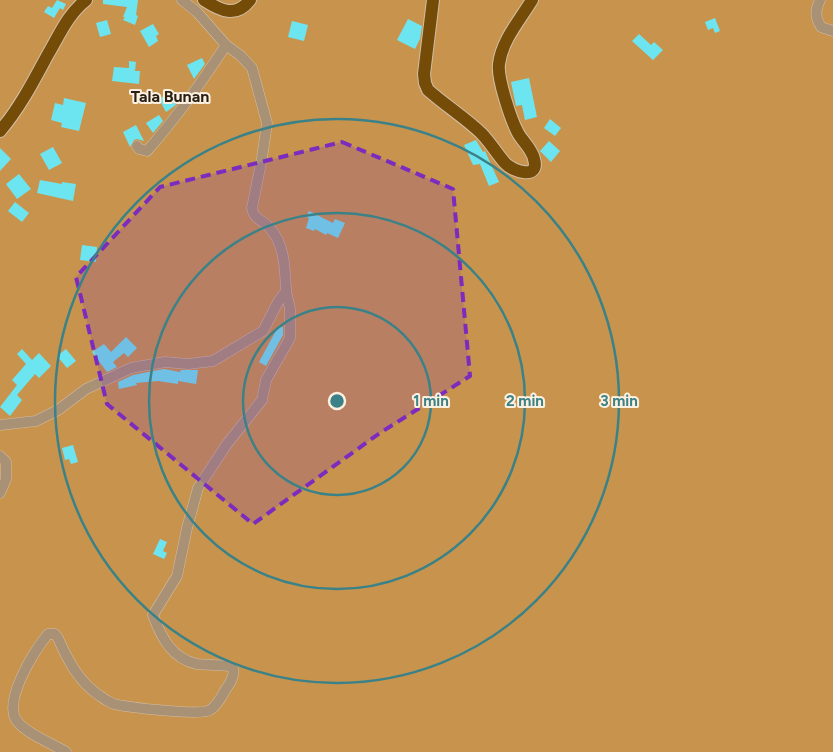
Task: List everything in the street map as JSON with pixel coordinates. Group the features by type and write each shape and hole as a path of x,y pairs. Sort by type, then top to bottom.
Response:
{"main road":[{"path":"0,131 9,120 48,56 66,21 86,0"},
{"path":"204,0 217,8 230,11 242,8 250,0"},
{"path":"433,0 424,78 428,90 482,135 510,167 523,173 530,172 535,163 528,147 516,130 499,77 499,64 504,46 532,0"}],"street":[{"path":"66,752 24,729 15,720 13,710 16,693 32,657 48,634 55,634 77,675 88,687 102,698 114,704 185,712 200,713 209,711 216,704 233,676 233,668 229,666 197,664 178,656 160,633 154,615 177,576 198,488 227,444 262,400 266,380 290,338 290,309 282,251 270,228 253,215 252,208 267,123 252,68 242,56 226,45 197,12 182,0"},
{"path":"820,0 816,8 816,18 821,27 833,31"},
{"path":"137,146 139,149 147,151 211,69 226,45"},
{"path":"0,425 36,421 58,410 86,389 131,368 165,362 188,364 214,361 263,331 286,290"},
{"path":"0,456 6,462 6,479 0,493"}],"highlighted area":[{"path":"342,142 453,189 470,376 380,433 253,524 107,404 76,277 160,187"}],"shaded area":[{"path":"0,0 833,0 833,752 0,752"}],"building":[{"path":"57,0 66,4 63,10 60,8 54,18 44,12 48,6 52,8"},
{"path":"103,0 138,0 136,15 138,16 135,25 123,20 127,7 103,4"},
{"path":"715,18 720,31 715,33 713,28 708,30 705,22"},
{"path":"408,19 422,26 420,39 415,49 397,40"},
{"path":"107,20 111,34 100,37 96,23"},
{"path":"292,21 308,25 304,41 288,37"},
{"path":"153,24 159,34 156,36 158,41 149,47 140,31"},
{"path":"639,34 651,45 654,42 663,50 653,60 632,41"},
{"path":"202,58 205,64 194,79 187,65"},
{"path":"129,61 136,62 135,71 140,71 139,84 112,81 114,67 129,68"},
{"path":"529,78 537,117 525,120 522,105 516,106 511,82"},
{"path":"172,91 175,97 172,99 176,105 166,112 159,99"},
{"path":"64,98 86,103 79,131 61,127 62,123 51,120 55,103 63,105"},
{"path":"159,115 163,121 153,133 146,123"},
{"path":"550,119 561,128 555,136 544,128"},
{"path":"136,125 144,141 134,140 130,147 123,132"},
{"path":"476,140 483,152 485,151 499,182 489,186 480,164 473,165 464,145"},
{"path":"549,141 560,151 551,162 540,151"},
{"path":"53,147 62,163 49,170 40,154"},
{"path":"0,148 11,159 0,171"},
{"path":"19,174 31,189 17,199 6,184"},
{"path":"40,180 62,184 62,182 76,184 73,201 37,193"},
{"path":"15,202 29,213 22,222 8,211"},
{"path":"309,211 333,223 335,219 345,223 338,238 327,233 326,235 315,229 314,231 306,228 309,218 306,217"},
{"path":"82,245 97,247 96,262 80,260"},
{"path":"279,325 283,327 283,335 266,366 259,362"},
{"path":"126,337 137,348 128,357 124,353 113,362 117,367 107,372 92,352 104,344 111,352"},
{"path":"22,349 32,360 39,353 51,366 39,378 35,374 17,395 22,400 10,416 0,407 17,385 12,380 26,364 17,354"},
{"path":"66,349 76,361 67,368 57,356"},
{"path":"164,369 180,372 181,370 198,370 196,384 178,381 178,384 158,381 136,383 137,385 119,389 118,382 133,375"},
{"path":"73,445 78,462 71,464 69,459 65,460 62,448"},
{"path":"160,539 167,542 163,551 167,553 164,559 153,554"}],"district":[{"name":"Tala Bunan","path":"170,96"}]}
